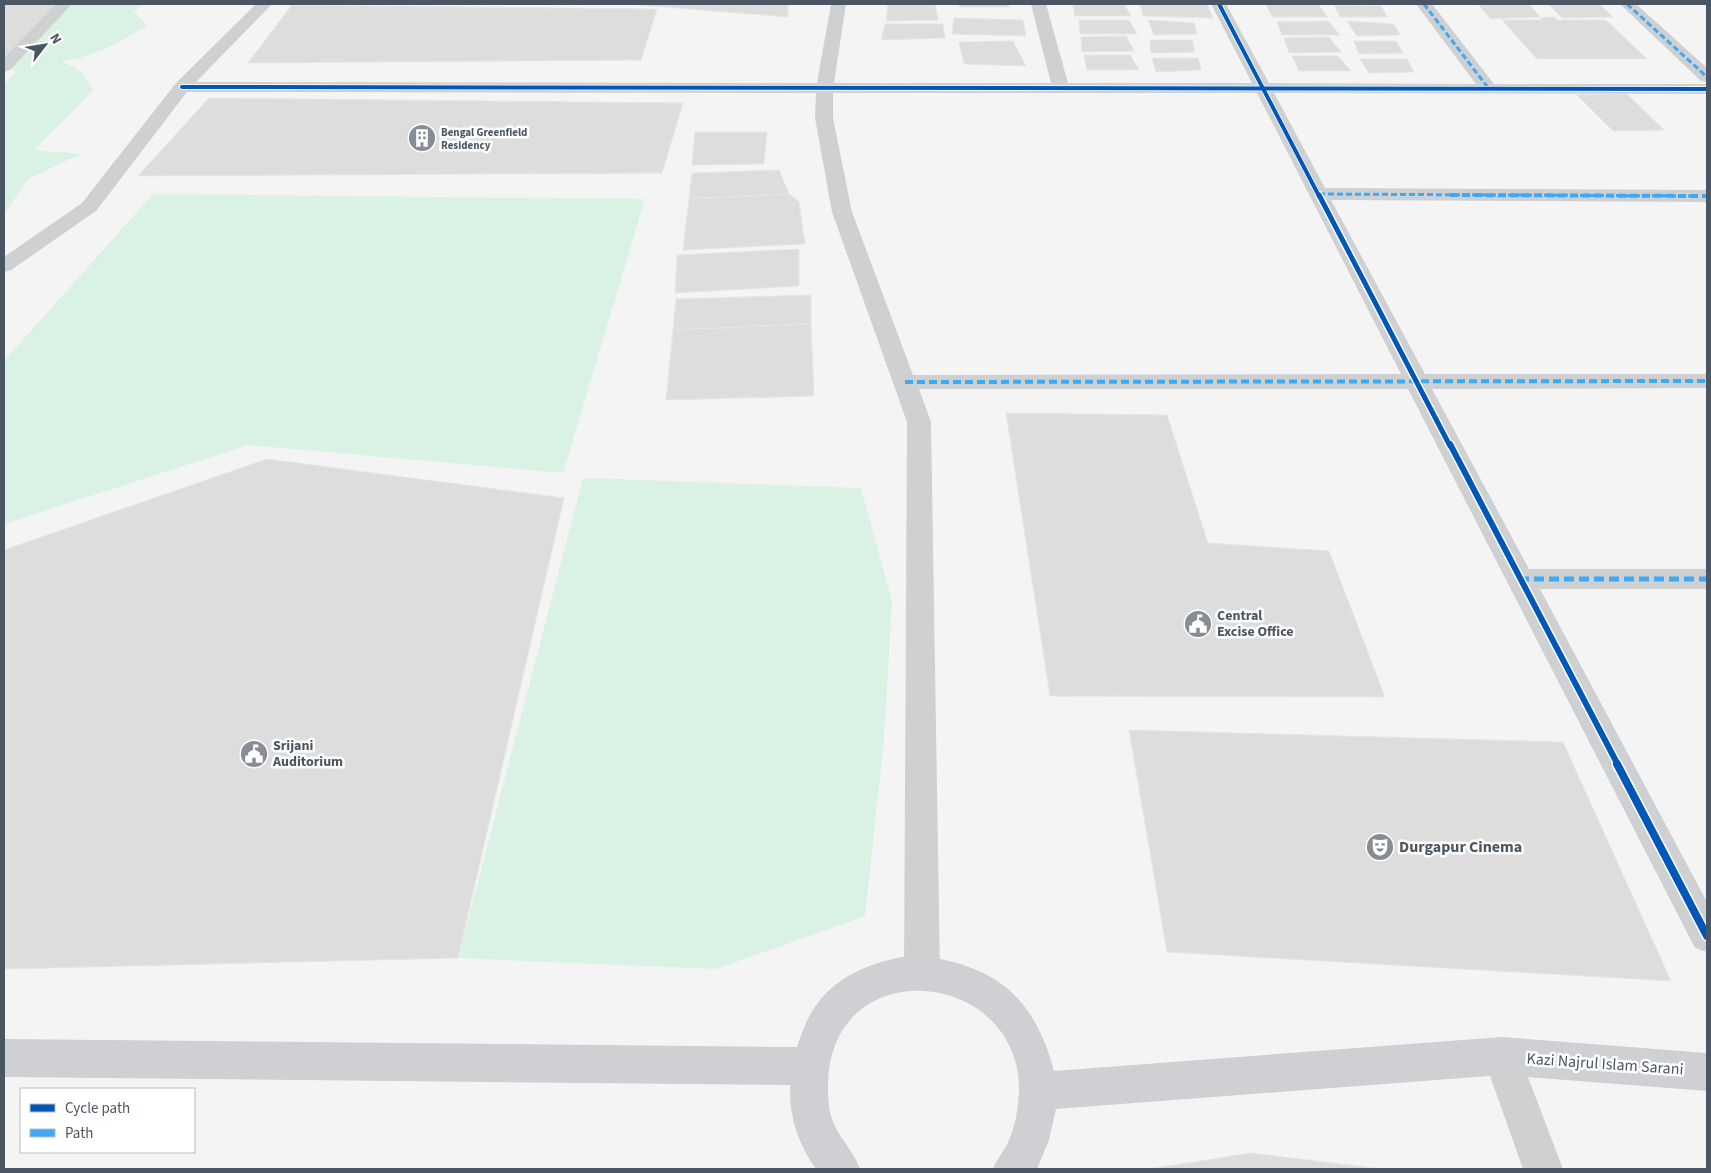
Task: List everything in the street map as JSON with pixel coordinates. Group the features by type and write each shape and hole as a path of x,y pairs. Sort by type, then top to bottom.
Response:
{"street":[{"path":"4,67 64,4"},
{"path":"4,266 89,207 182,87 264,4"},
{"path":"839,4 825,87 824,118 842,212 919,422 922,971"},
{"path":"1039,4 1061,88"},
{"path":"1219,4 1707,936"},
{"path":"1424,4 1489,89"},
{"path":"1627,4 1707,78"},
{"path":"182,87 1707,89"},
{"path":"1319,194 1707,196"},
{"path":"905,382 1707,382"},
{"path":"1519,579 1707,579"},
{"path":"840,1169 819,1140 809,1103 809,1066 820,1033 837,1006 862,986 891,975 922,971 956,978 988,995 1014,1020 1031,1053 1039,1091 1034,1130 1013,1169"},
{"path":"1502,1056 1543,1169"},
{"name":"Kazi Najrul Islam Sarani","path":"1039,1091 1502,1056 1707,1072"},
{"path":"4,1058 809,1066"}],"green space":[{"path":"63,4 143,4 134,12 147,26 96,53 62,61 83,73 93,90 34,150 81,154 28,179 4,214 4,84 16,72 4,66 4,56"},
{"path":"153,194 645,199 563,473 248,445 4,524 4,361"},
{"path":"583,478 861,488 892,601 884,739 865,916 716,969 458,958"}],"building":[{"path":"4,4 61,4 4,59"},
{"path":"627,4 788,4 788,17"},
{"path":"888,4 935,4 938,20 886,21"},
{"path":"958,4 1008,4 1009,7 960,7"},
{"path":"1073,4 1124,4 1131,16 1075,16"},
{"path":"1140,4 1207,4 1213,18 1143,16"},
{"path":"1266,4 1318,4 1328,17 1272,17"},
{"path":"1478,4 1529,4 1540,17 1491,19"},
{"path":"1548,4 1599,4 1613,17 1562,18"},
{"path":"292,5 657,9 641,60 248,63"},
{"path":"1334,5 1381,6 1387,17 1340,17"},
{"path":"1554,17 1557,20 1606,20 1647,59 1537,59 1502,20 1543,20 1540,18"},
{"path":"954,18 1023,20 1026,36 952,34"},
{"path":"1079,20 1129,20 1137,34 1080,34"},
{"path":"1148,20 1194,23 1197,34 1154,35"},
{"path":"1328,21 1340,35 1282,35 1277,22"},
{"path":"1347,21 1394,24 1400,35 1357,36"},
{"path":"885,24 943,24 945,38 881,40"},
{"path":"1126,36 1134,51 1082,52 1081,37"},
{"path":"1329,37 1341,52 1289,53 1284,38"},
{"path":"1150,40 1192,40 1195,52 1151,53"},
{"path":"1013,41 1026,66 964,64 959,42"},
{"path":"1354,41 1396,41 1403,53 1359,54"},
{"path":"1084,55 1130,55 1139,70 1087,70"},
{"path":"1292,56 1338,56 1351,71 1299,71"},
{"path":"1152,58 1198,58 1201,70 1156,72"},
{"path":"1360,59 1407,59 1414,72 1369,73"},
{"path":"1627,94 1664,130 1613,131 1577,95"},
{"name":"Bengal Greenfield Residency","path":"209,98 683,103 662,173 138,176"},
{"path":"695,132 767,132 764,164 692,165"},
{"path":"779,170 789,194 689,199 692,173"},
{"path":"789,194 799,202 805,244 683,250 689,199"},
{"path":"799,249 799,286 675,293 677,255"},
{"path":"811,295 811,324 673,330 676,299"},
{"path":"811,324 814,396 666,400 673,330"},
{"name":"Central Excise Office","path":"1006,413 1167,415 1208,543 1329,551 1385,697 1050,696"},
{"name":"Srijani Auditorium","path":"267,459 564,498 458,958 4,969 4,550"},
{"name":"Durgapur Cinema","path":"1129,730 1563,742 1671,981 1167,952"},
{"path":"1251,1153 1382,1169 1149,1169"}],"marked path":[{"path":"1424,4 1489,89"},
{"path":"1627,4 1707,77"},
{"path":"1319,194 1707,196"},
{"path":"905,382 1707,381"},
{"path":"1519,579 1707,579"}],"cycle path":[{"path":"1219,4 1707,936"},
{"path":"182,87 1707,89"}],"place":[{"name":"Bengal Greenfield Residency","path":"422,138"},
{"name":"Central Excise Office","path":"1198,624"},
{"name":"Srijani Auditorium","path":"254,754"},
{"name":"Durgapur Cinema","path":"1380,847"}]}
